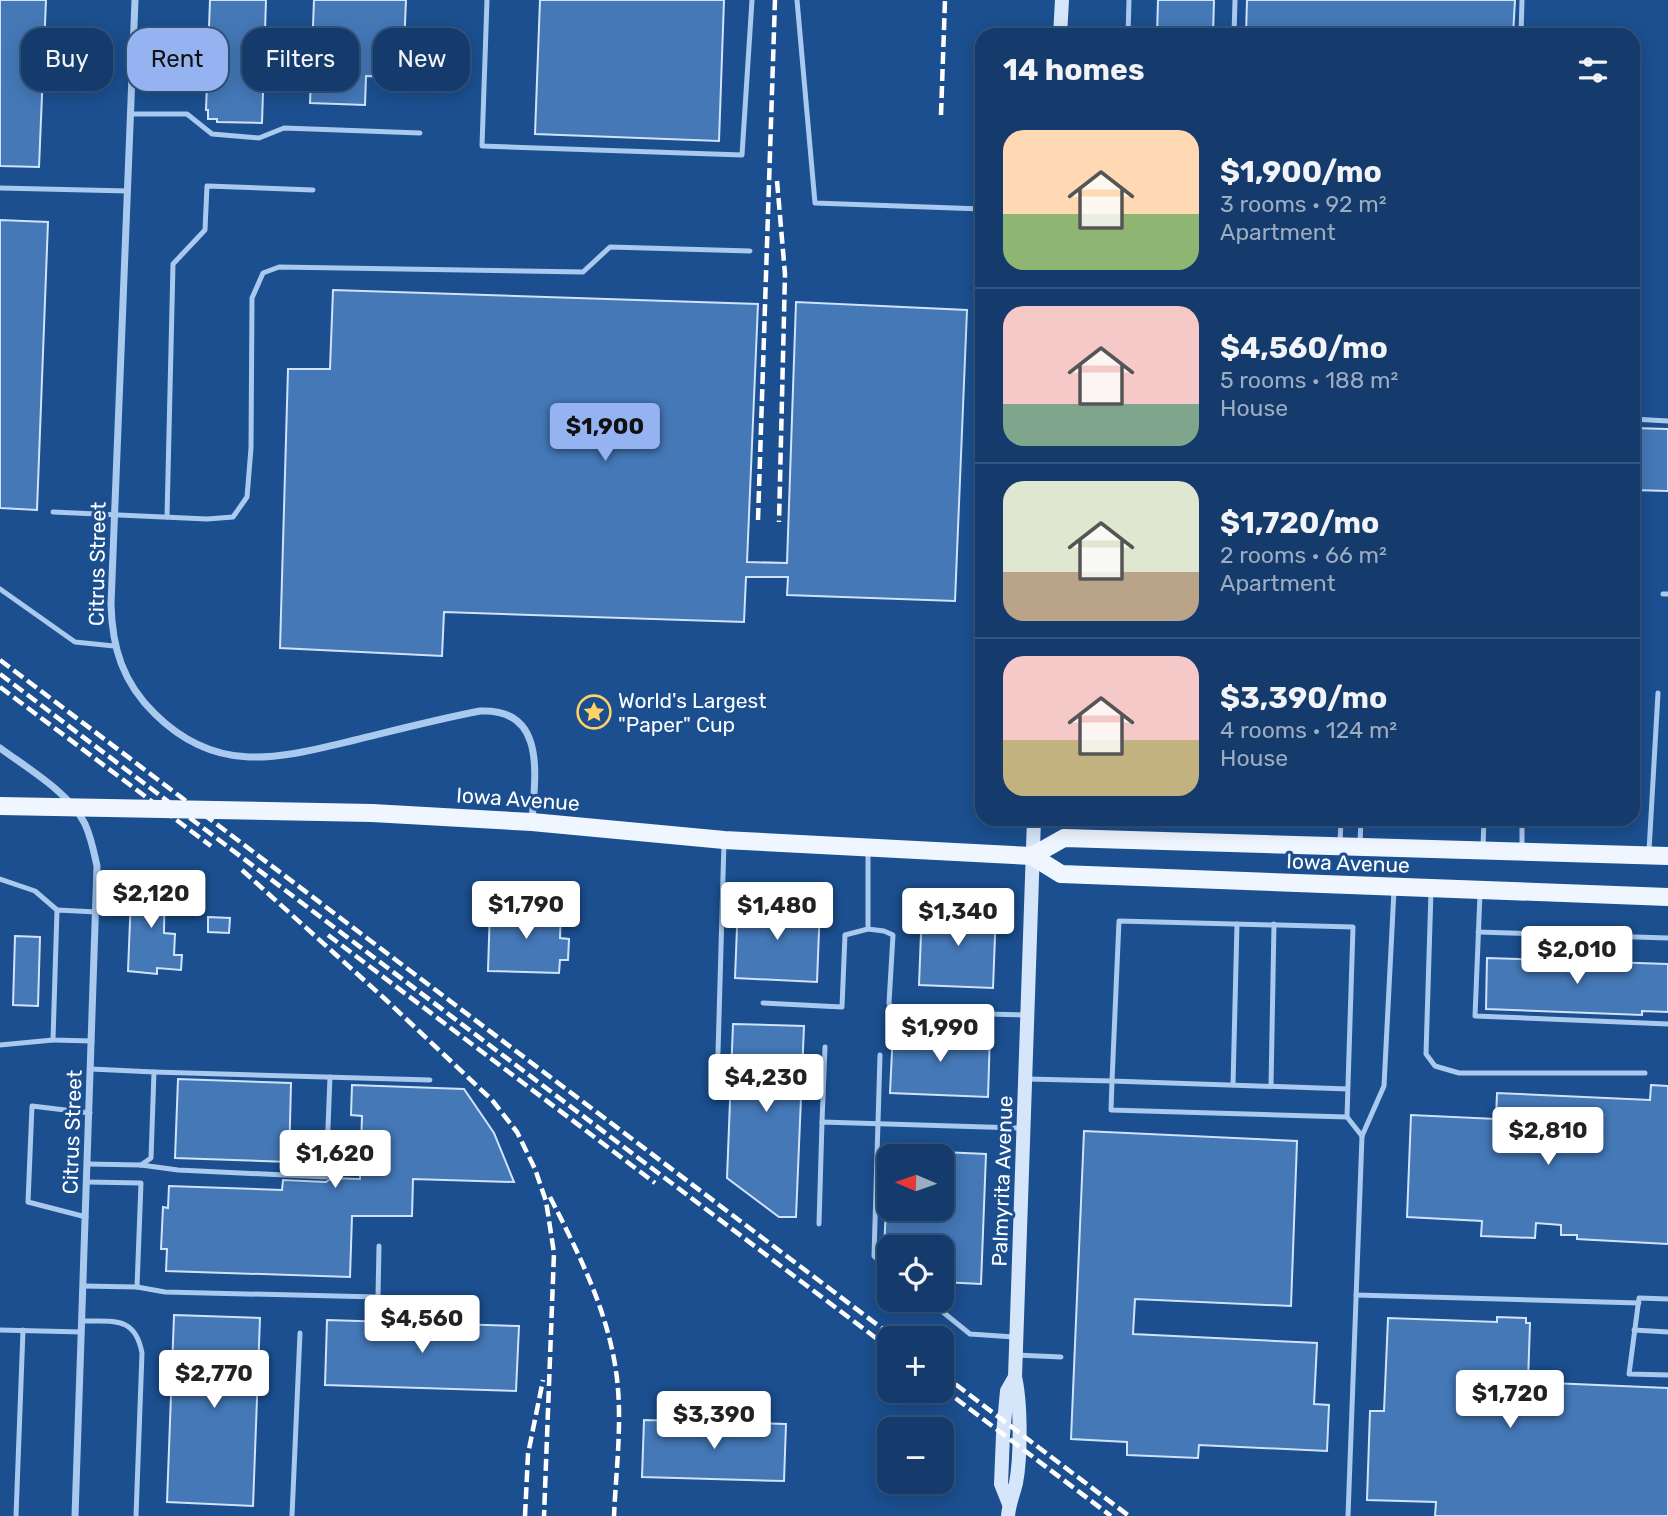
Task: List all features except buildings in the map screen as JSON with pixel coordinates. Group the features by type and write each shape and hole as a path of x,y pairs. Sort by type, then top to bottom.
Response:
{"main road":[{"name":"Iowa Avenue","path":"0,806 372,813 532,821 724,840 1031,856 1061,874 1668,897"},
{"name":"Iowa Avenue","path":"1031,856 1064,838 1668,856"}],"street":[{"name":"Citrus Street","path":"135,0 111,604 114,646 124,672 137,694 163,722 193,743 232,755 282,757 480,711 511,716 525,730 535,754 532,821"},
{"path":"1060,28 1062,0"},
{"name":"Citrus Street","path":"0,748 49,784 71,805 84,822 97,866 75,1516"},
{"name":"Palmyrita Avenue","path":"1008,1510 1016,1484 1020,1397 1015,1377 1033,826"}],"lane":[{"path":"486,0 482,146 742,155 752,0"},
{"path":"797,0 815,203 975,209"},
{"path":"1128,28 1129,0"},
{"path":"1234,28 1235,0"},
{"path":"1521,28 1522,0"},
{"path":"131,114 187,114 212,134 259,138 284,128 420,133"},
{"path":"167,517 173,264 205,230 207,186 313,190"},
{"path":"0,188 128,191"},
{"path":"53,512 233,517 247,497 251,448 252,298 263,273 279,267 583,272 610,247 750,251"},
{"path":"1640,419 1668,421"},
{"path":"0,589 75,642 114,646"},
{"path":"1649,856 1658,693"},
{"path":"1340,846 1341,826"},
{"path":"1360,847 1361,826"},
{"path":"1483,826 1483,851"},
{"path":"1521,852 1522,826"},
{"path":"718,1053 724,840"},
{"path":"867,929 868,848"},
{"path":"0,879 35,891 57,909 97,912"},
{"path":"1348,1516 1362,1136 1384,1086 1394,887"},
{"path":"1431,888 1426,1054 1434,1066 1459,1073 1645,1073"},
{"path":"1480,890 1475,1016 1668,1024"},
{"path":"53,1040 57,909"},
{"path":"1347,1117 1111,1110 1119,921 1353,927 1347,1117 1362,1136"},
{"path":"1233,1085 1237,924"},
{"path":"1271,1086 1274,924"},
{"path":"763,1003 842,1007 845,935 867,929 893,935 889,1003 891,1009 899,1012 1026,1015"},
{"path":"1478,932 1668,938"},
{"path":"0,1045 53,1040 92,1041"},
{"path":"818,1224 825,1047"},
{"path":"877,1259 874,1256 880,1055"},
{"path":"91,1069 430,1080"},
{"path":"141,1165 151,1158 154,1072"},
{"path":"88,1164 326,1177 330,1077"},
{"path":"1027,1079 1348,1089"},
{"path":"86,1217 28,1202 32,1106 90,1113"},
{"path":"822,1122 1025,1128"},
{"path":"87,1182 141,1183 137,1287"},
{"path":"83,1286 137,1287 165,1292 378,1297 379,1245"},
{"path":"1356,1295 1639,1303"},
{"path":"1668,1299 1639,1298 1629,1374 1668,1375"},
{"path":"943,1312 970,1334 1017,1337"},
{"path":"82,1321 129,1325 139,1339 142,1353 135,1516"},
{"path":"0,1330 82,1332"},
{"path":"16,1516 23,1330"},
{"path":"1634,1330 1668,1332"},
{"path":"292,1516 300,1333"},
{"path":"1016,1355 1061,1357"}],"railway":[{"path":"758,520 775,0"},
{"path":"941,115 945,0"},
{"path":"777,181 785,274 779,522"},
{"path":"0,660 879,1326"},
{"path":"0,674 877,1339"},
{"path":"0,687 211,846"},
{"path":"242,870 492,1100 517,1132 535,1169 546,1201 554,1253 544,1516"},
{"path":"328,935 655,1183"},
{"path":"550,1197 590,1281 612,1348 619,1407 614,1516"},
{"path":"525,1516 528,1454 543,1380"},
{"path":"954,1383 1129,1516"},
{"path":"954,1397 1111,1516"}],"place":[{"name":"World's Largest \"Paper\" Cup","path":"594,712"}]}
